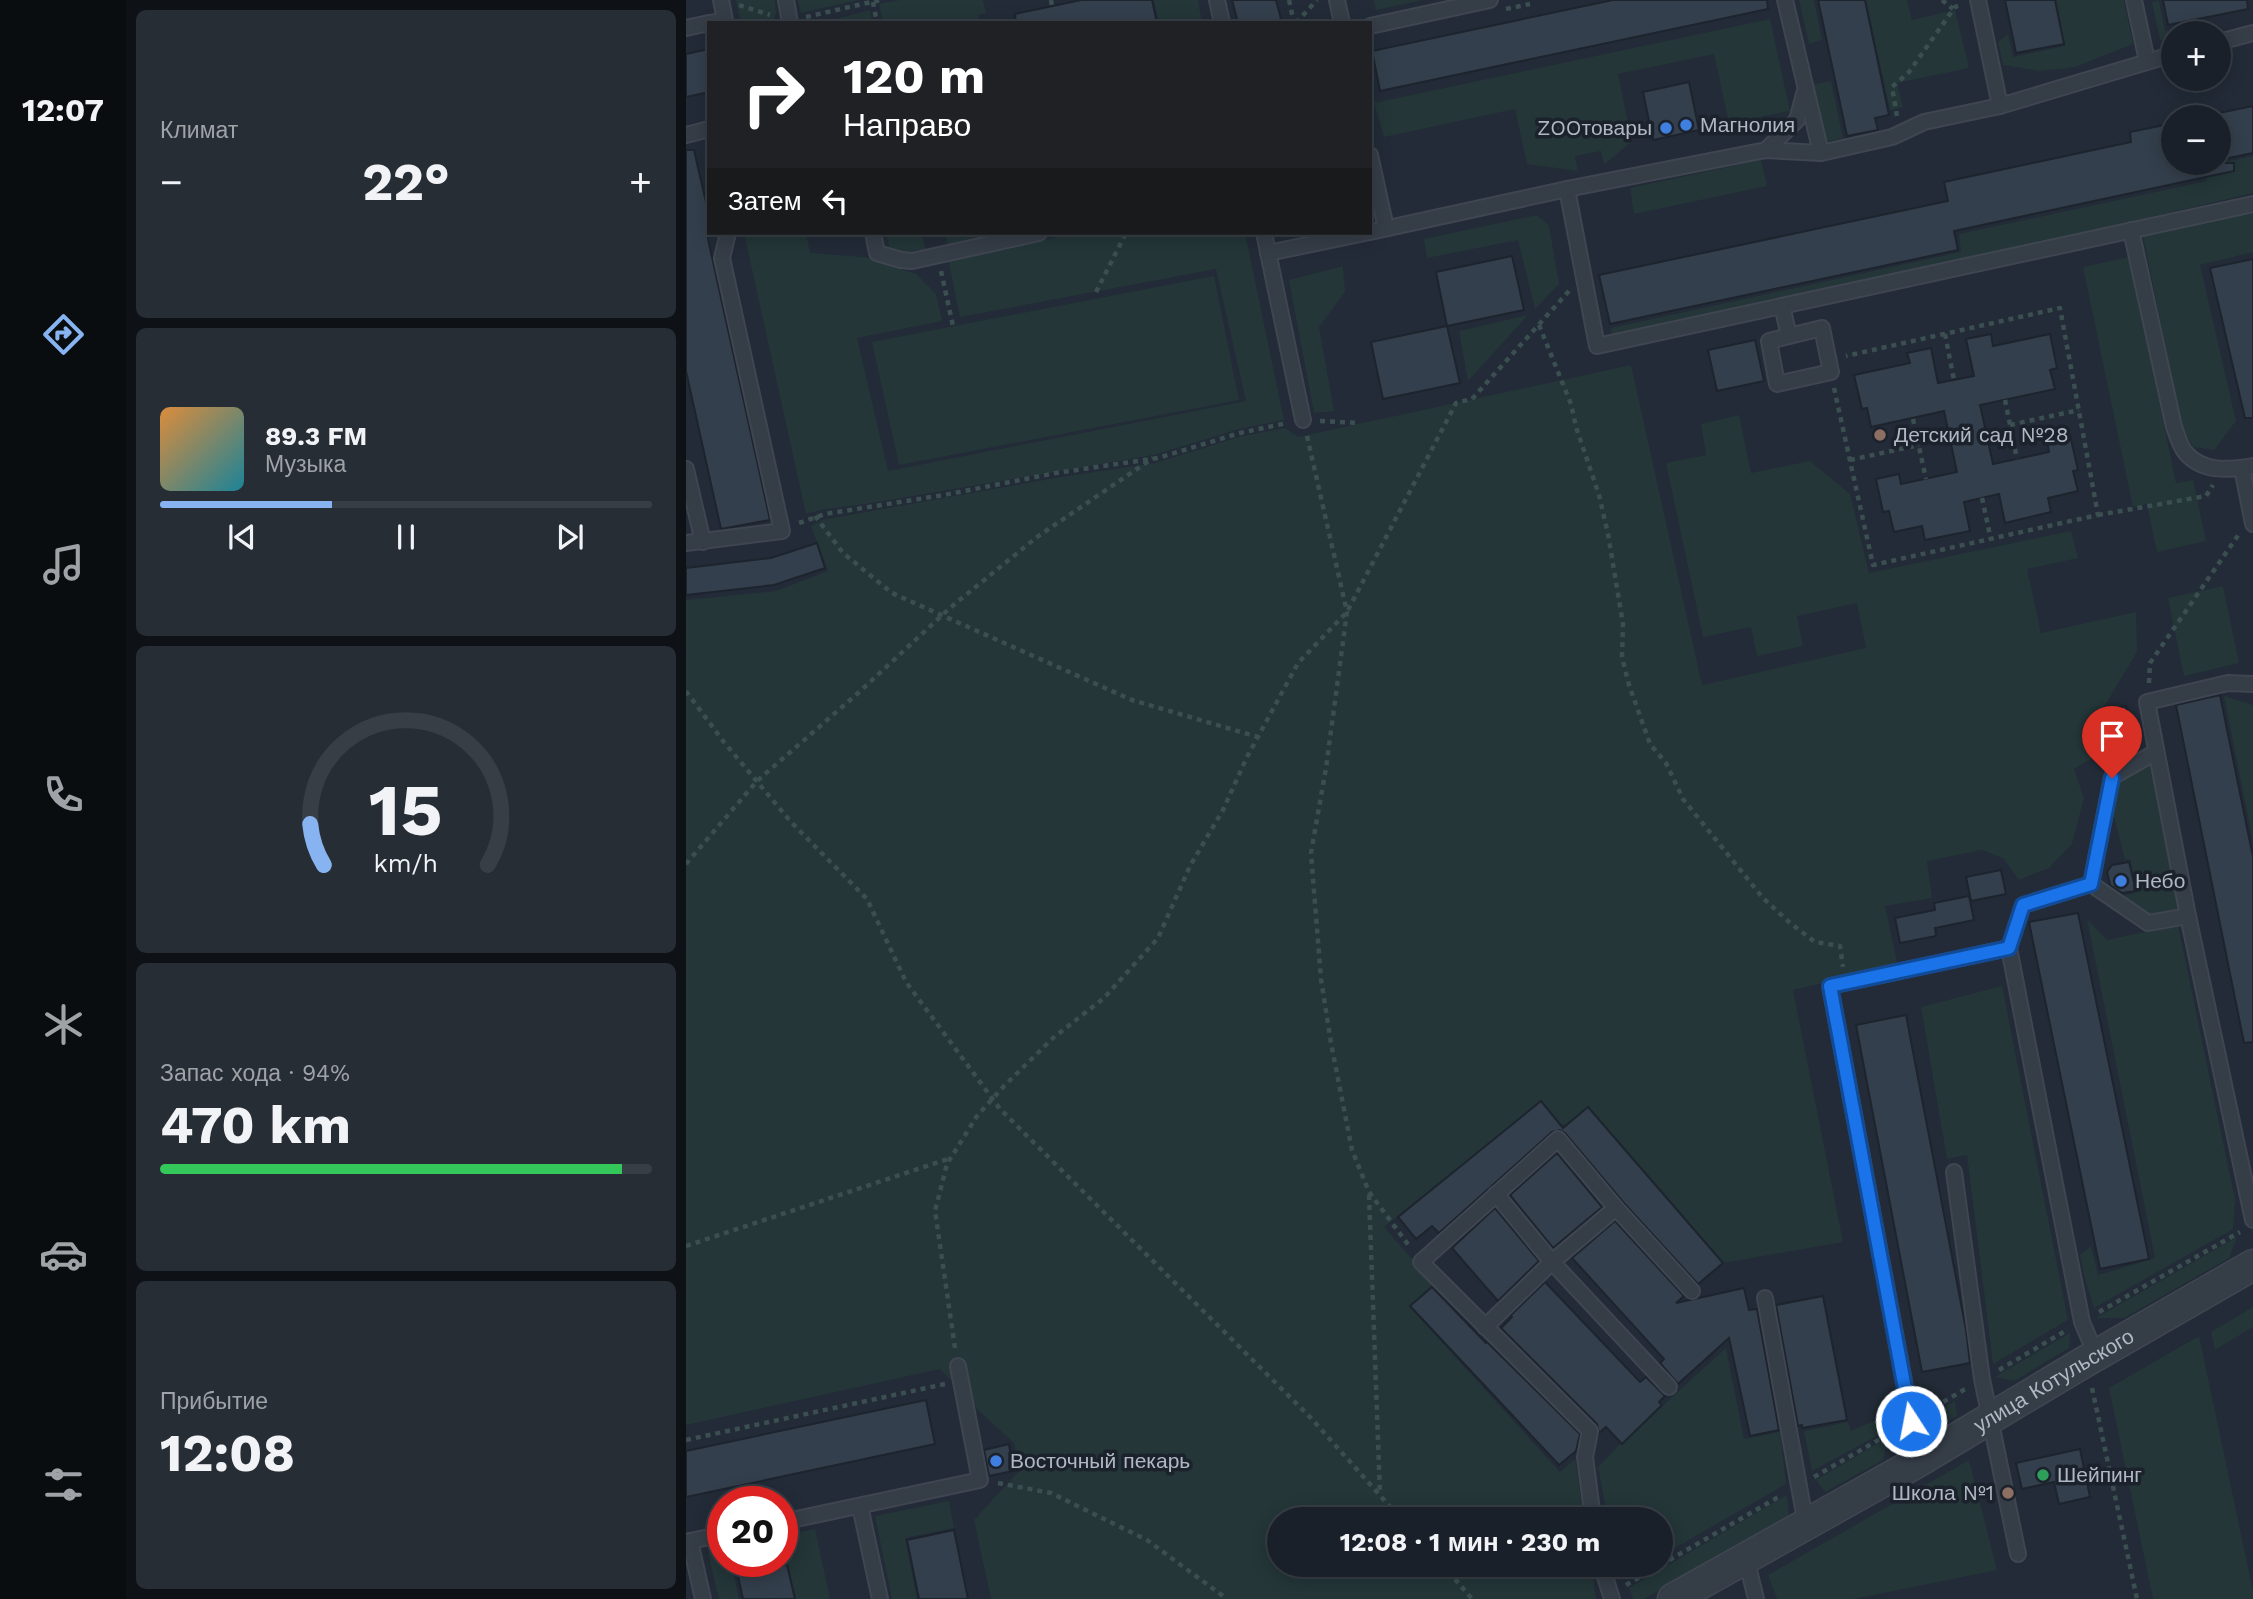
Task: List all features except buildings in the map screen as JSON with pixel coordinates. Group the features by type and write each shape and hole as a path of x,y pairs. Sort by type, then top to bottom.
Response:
{"street":[{"name":"улица Котульского","path":"1673,1599 1919,1461 2253,1265"}],"lane":[{"path":"719,21 724,20 721,0"},
{"path":"786,0 790,21"},
{"path":"1217,0 1222,21"},
{"path":"1336,0 1341,21"},
{"path":"1372,26 1490,0"},
{"path":"1785,0 1821,153"},
{"path":"1978,0 2000,106"},
{"path":"2134,0 2147,61"},
{"path":"686,27 707,24"},
{"path":"2231,39 2253,33"},
{"path":"1372,231 1766,150 1821,153 1892,137 1924,122 2000,106 2161,57"},
{"path":"1766,150 1797,120 1805,85"},
{"path":"686,135 707,132"},
{"path":"1372,164 1386,228"},
{"path":"1567,189 1597,346 2253,204"},
{"path":"2131,230 2174,427 2184,452 2200,464 2224,470 2247,467 2252,520"},
{"path":"686,543 782,531 722,258 728,235"},
{"path":"873,235 877,253 912,261 1031,235"},
{"path":"1264,235 1303,420"},
{"path":"1268,253 1354,235"},
{"path":"1782,306 1789,336"},
{"path":"1822,328 1830,366 1777,384 1769,341 1789,336 1822,328"},
{"path":"686,469 703,542"},
{"path":"2253,684 2228,683 2147,702 2188,916 2253,1220"},
{"path":"2091,884 2112,778 2156,752"},
{"path":"2091,884 2148,923 2188,916"},
{"path":"2091,884 2023,905 2009,948 2091,1358"},
{"path":"1919,1461 1830,986 2009,948"},
{"path":"1592,1507 1586,1457 1590,1432 1421,1262 1558,1139 1616,1208 1692,1291"},
{"path":"1954,1172 1982,1379 2018,1554"},
{"path":"1496,1195 1552,1262 1669,1387"},
{"path":"1485,1327 1552,1262 1616,1208"},
{"path":"1765,1298 1806,1525"},
{"path":"798,1519 980,1480 959,1374"},
{"path":"860,1506 880,1599"},
{"path":"703,1599 688,1542 707,1538"},
{"path":"1746,1558 1756,1599"},
{"path":"1605,1577 1611,1597"}],"path":[{"path":"813,15 880,0"},
{"path":"1289,0 1294,21"},
{"path":"1297,21 1317,0"},
{"path":"1942,0 1953,9"},
{"path":"1887,121 1898,118 1892,87 1909,72 1953,9 1978,0"},
{"path":"873,2 877,21"},
{"path":"737,4 787,21"},
{"path":"1505,9 1530,4"},
{"path":"1096,292 1125,235"},
{"path":"937,255 953,326"},
{"path":"686,1440 959,1374 934,1212 947,1164 977,1116 992,1099 1053,1038 1104,998 1158,938 1190,866 1223,810 1298,663 1347,612 1455,403 1472,399 1583,275"},
{"path":"2098,515 2060,308 1945,334 1830,366 1872,565 2098,515 2206,496 2224,470"},
{"path":"1539,325 1571,404 1599,495 1623,624 1622,657 1650,744 1665,763 1683,799 1763,898 1815,942 1840,946 1846,982"},
{"path":"1945,334 1954,380"},
{"path":"2005,400 2017,459"},
{"path":"2010,425 2079,410"},
{"path":"1913,419 1926,479"},
{"path":"782,531 815,516 1153,458 1240,433 1303,420 1360,423"},
{"path":"1303,420 1347,612 1311,853 1321,979 1352,1150 1369,1192 1421,1262"},
{"path":"1850,460 1919,445"},
{"path":"686,864 757,782 942,615 1037,537 1153,458"},
{"path":"1982,498 1991,540"},
{"path":"815,516 843,553 892,593 1132,699 1258,737"},
{"path":"2147,702 2150,663 2252,520"},
{"path":"686,691 723,741 791,822 867,899 906,982 1000,1109 1311,1418 1390,1507"},
{"path":"686,1246 951,1158"},
{"path":"1369,1192 1380,1495"},
{"path":"1611,1597 1799,1485 2242,1231"},
{"path":"2091,1358 2137,1599"},
{"path":"980,1480 1051,1493 1147,1540 1227,1599"},
{"path":"1453,1577 1472,1599"}],"shaded area":[{"path":"736,0 775,0 774,21 741,21"},
{"path":"798,0 858,0 801,13"},
{"path":"899,0 983,0 986,13 978,15 980,21 883,21 879,4"},
{"path":"1154,0 1198,0 1202,21 1159,21"},
{"path":"1374,0 1423,0 1376,10"},
{"path":"1799,0 1814,0 1822,40 1809,44"},
{"path":"1866,0 1907,0 1912,20 1955,10 1969,68 1897,83 1903,107 1890,110"},
{"path":"2056,0 2124,0 2133,44 2075,67 2040,71 2003,65 1998,42 2008,34 2013,57 2065,46"},
{"path":"2159,1 2163,21 2161,40 2160,40 2152,2"},
{"path":"870,10 872,21 829,21"},
{"path":"1770,19 1790,111 1729,123 1714,54 1618,74 1632,141 1604,165 1601,151 1575,156 1578,171 1527,164 1515,109 1384,137 1374,103"},
{"path":"1831,81 1843,138 1826,142 1814,84"},
{"path":"2253,156 2253,193 1964,261 1612,337 1611,328 1961,252 1959,234 2207,181 2206,175 2231,175 2231,161"},
{"path":"1761,160 1767,186 1634,214 1630,188"},
{"path":"2253,211 2253,252 2200,265 2236,421 2214,450 2193,447 2182,427 2143,236"},
{"path":"1537,215 1549,226 1559,284 1535,309 1518,240 1427,258 1424,239"},
{"path":"744,235 806,235 810,253 865,257 916,274 936,294 942,321 857,338 888,471 1246,401 1216,269 960,317 948,259 1068,235 1245,235 1284,420 1239,429 1154,455 806,514"},
{"path":"886,235 922,235 925,249 891,255"},
{"path":"946,235 998,235 948,245"},
{"path":"2129,257 2176,483 2193,480 2206,541 2157,552 2147,504 2133,507 2083,267"},
{"path":"1343,266 1345,292 1319,327 1334,411 1314,413 1289,280"},
{"path":"1214,276 1239,400 899,465 872,342"},
{"path":"1528,315 1468,381 1459,331"},
{"path":"1631,365 1702,685 1866,648 1857,603 1797,616 1803,646 1757,656 1751,627 1703,637 1666,463 1706,455 1701,424 1739,415 1751,473 1810,461 1850,494 1869,573 2071,531 2078,558 2027,569 2041,633 2136,612 2137,652 2093,725 2098,755 2074,769 2084,798 2072,844 2049,868 2019,880 2003,858 1982,850 1927,861 1932,898 1885,906 1898,966 1793,990 1843,1242 1723,1263 1567,1125 1559,1124 1541,1102 1384,1227 1434,1284 1410,1307 1560,1472 1575,1459 1582,1507 1267,1507 1267,1577 1593,1577 1596,1599 991,1599 974,1520 1019,1471 1014,1443 979,1411 940,1369 686,1425 686,600 776,591 828,571 811,526 822,520 1060,477 1155,463 1242,436 1285,428 1298,437"},
{"path":"2223,586 2239,663 2184,676 2168,598"},
{"path":"2224,696 2253,705 2253,842"},
{"path":"2153,763 2181,909 2148,916 2123,896 2138,892 2130,859 2125,860 2113,813 2116,782"},
{"path":"2087,919 2107,940 2178,925 2235,1200 2233,1229 2094,1308 2080,1255 2091,1246 2098,1275 2155,1258"},
{"path":"2002,986 2068,1320 1993,1364 1967,1155 1947,1159 1921,1007"},
{"path":"2237,1237 2229,1258 2124,1318 2096,1318"},
{"path":"2253,1307 2253,1327 2215,1350 2211,1332"},
{"path":"2070,1333 2069,1348 2014,1381 1995,1377"},
{"path":"2199,1336 2253,1599 2153,1599 2109,1388"},
{"path":"1726,1348 1744,1439 1780,1432 1786,1484 1673,1549 1673,1507 1606,1507 1598,1467"},
{"path":"1955,1401 1957,1416 1919,1436 1917,1423"},
{"path":"1883,1417 1886,1431 1812,1471 1804,1431 1848,1422 1851,1431"},
{"path":"1887,1438 1883,1460 1825,1492 1816,1480"},
{"path":"1969,1460 1997,1570 1854,1599 1777,1599 1768,1575"},
{"path":"1787,1495 1789,1516 1644,1599 1633,1599 1629,1588 1648,1577 1673,1577 1673,1562"},
{"path":"949,1501 954,1528 905,1538 917,1599 892,1599 875,1516"},
{"path":"815,1529 830,1599 796,1599 791,1577 798,1577 798,1533"},
{"path":"714,1577 734,1577 739,1599 719,1599"}],"place":[{"name":"Магнолия","path":"1686,125"},
{"name":"ZOOтовары","path":"1666,128"},
{"name":"Детский сад №28","path":"1880,435"},
{"name":"Небо","path":"2121,881"},
{"name":"Восточный пекарь","path":"996,1461"},
{"name":"Шейпинг","path":"2043,1475"},
{"name":"Школа №1","path":"2008,1493"}],"route":[{"path":"1911,1421 1830,986 2009,948 2023,905 2091,884 2112,778"}]}
